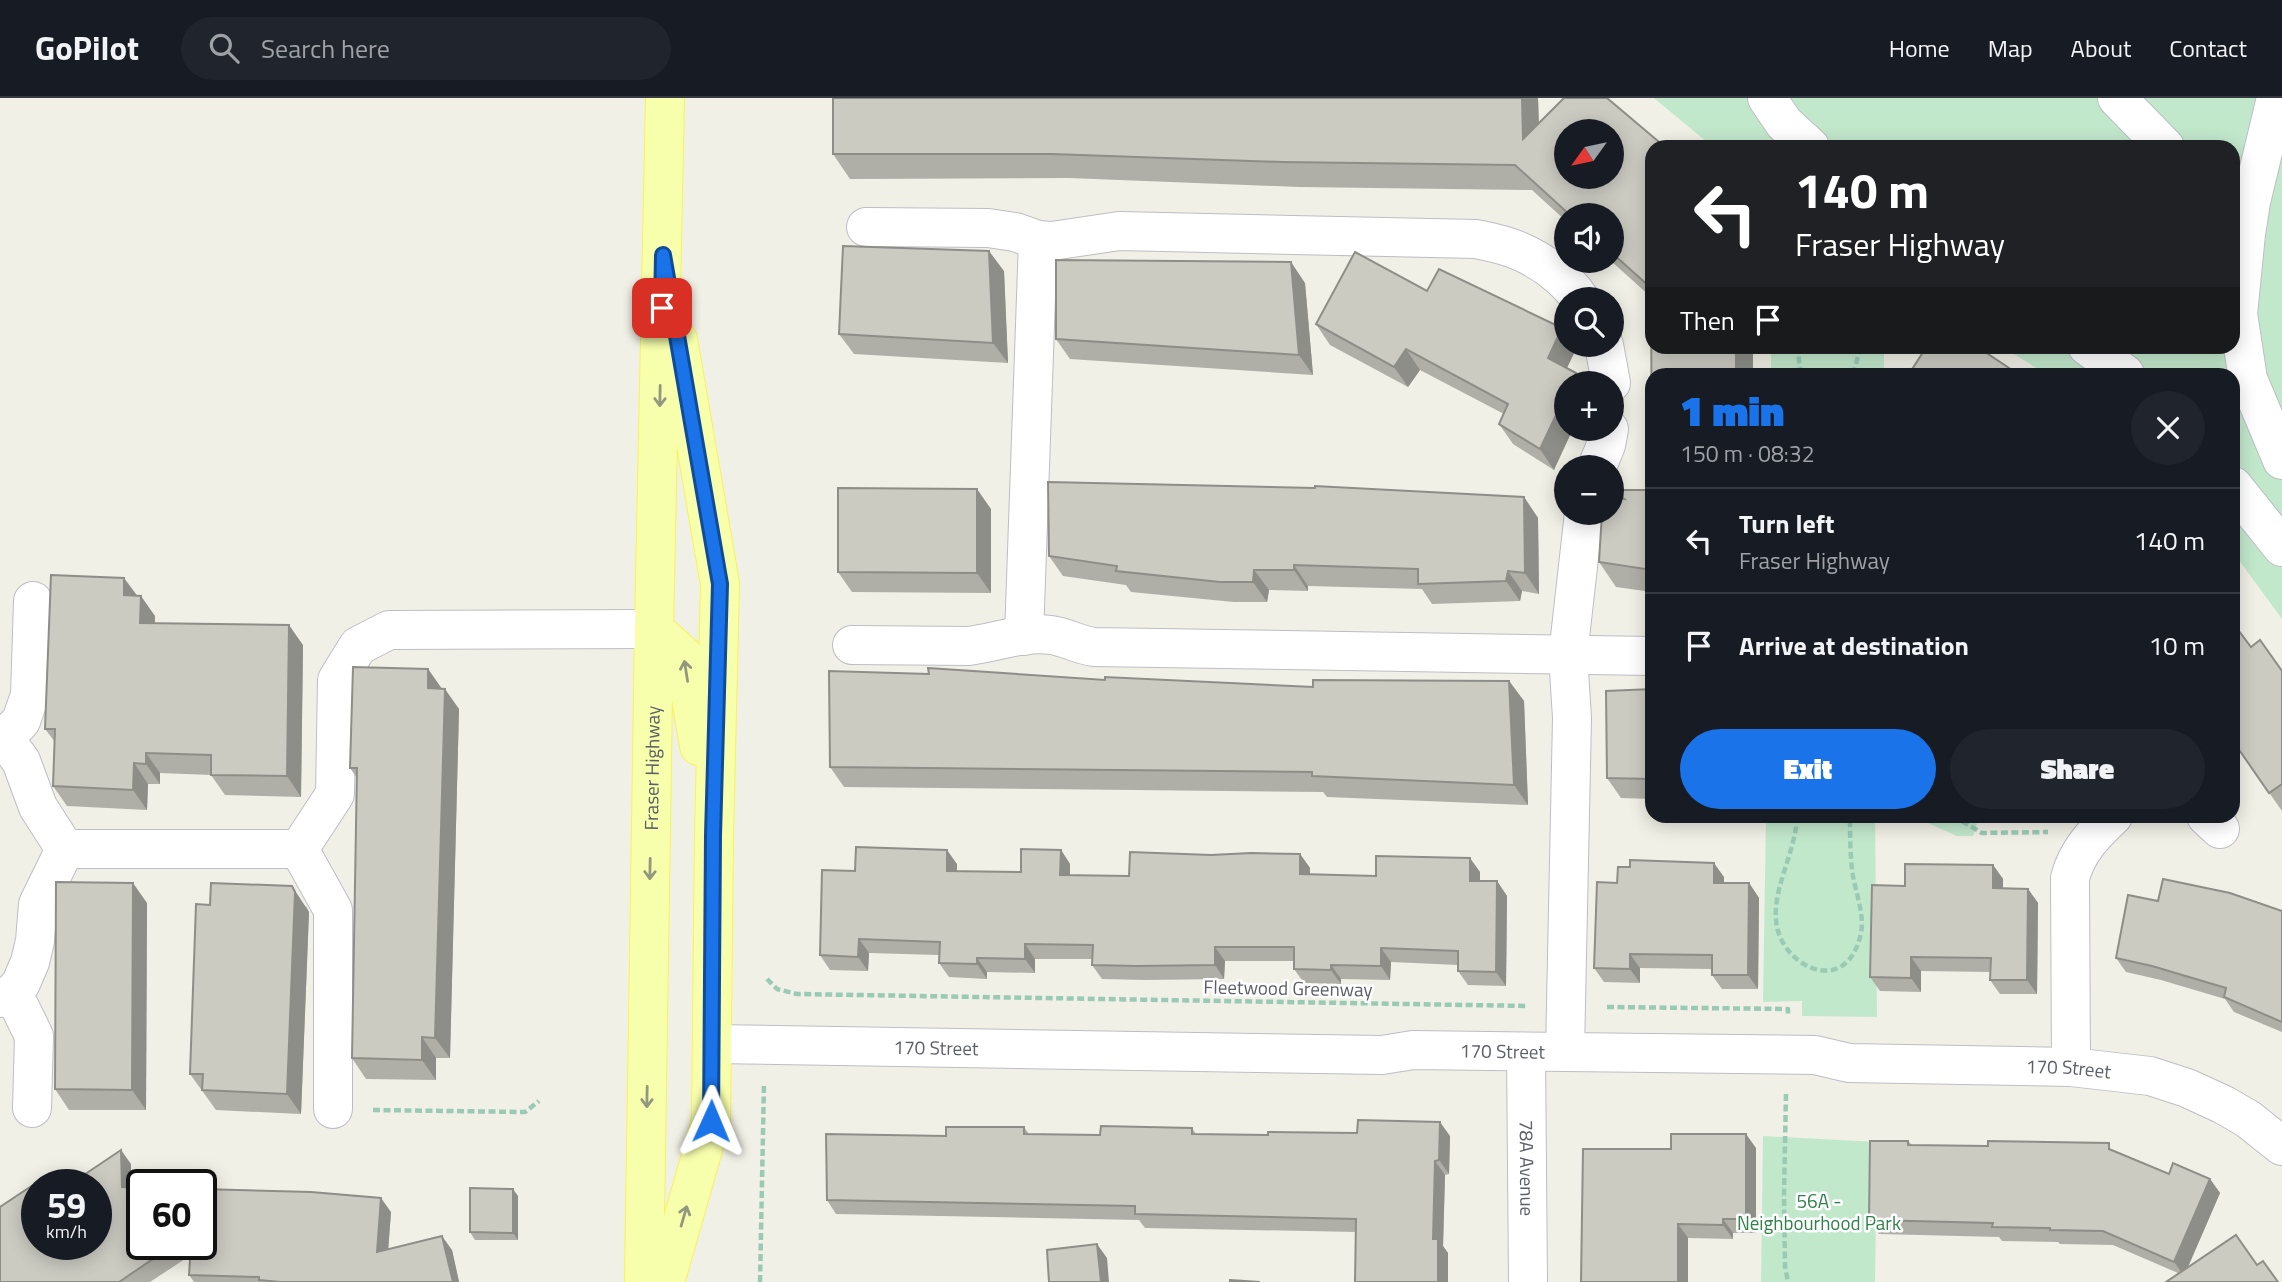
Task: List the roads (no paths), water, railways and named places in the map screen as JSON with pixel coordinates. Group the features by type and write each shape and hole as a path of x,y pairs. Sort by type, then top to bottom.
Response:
{"main road":[{"name":"Fraser Highway","path":"644,1282 665,98"},
{"name":"Fraser Highway","path":"663,255 720,584 713,835 711,1121 665,1282"},
{"path":"654,629 684,656 713,835"}],"street":[{"path":"1767,98 1784,123 1802,140"},
{"path":"2117,98 2158,140"},
{"path":"2240,225 2251,202 2276,98"},
{"path":"866,227 988,228 1052,241 1119,231 1476,239 1519,250 1549,269 1569,287"},
{"path":"1024,636 1038,240"},
{"path":"2240,330 2248,379 2282,460"},
{"path":"2098,354 2117,368"},
{"path":"2240,494 2282,547"},
{"path":"1565,1052 1572,718 1568,655 1583,525"},
{"path":"33,601 30,695 20,721 2,737 21,761 38,807 65,849"},
{"path":"299,849 335,794 337,680 358,646 389,630 654,629"},
{"path":"852,645 968,646 983,645 998,639 1049,634 1094,647 1645,656"},
{"path":"2071,1067 2070,878 2081,851 2106,823"},
{"path":"65,849 299,849"},
{"path":"32,1108 34,1036 6,995 21,983 34,951 36,913 41,895 65,849"},
{"path":"299,849 333,910 333,1109"},
{"name":"170 Street","path":"712,1044 1382,1055 1413,1050 1815,1055 1849,1063 2071,1067 2150,1076 2187,1088 2248,1119 2280,1141"},
{"name":"78A Avenue","path":"1526,1052 1528,1282"}],"park label":[{"name":"56A - Neighbourhood Park","path":"1819,1212"}]}
